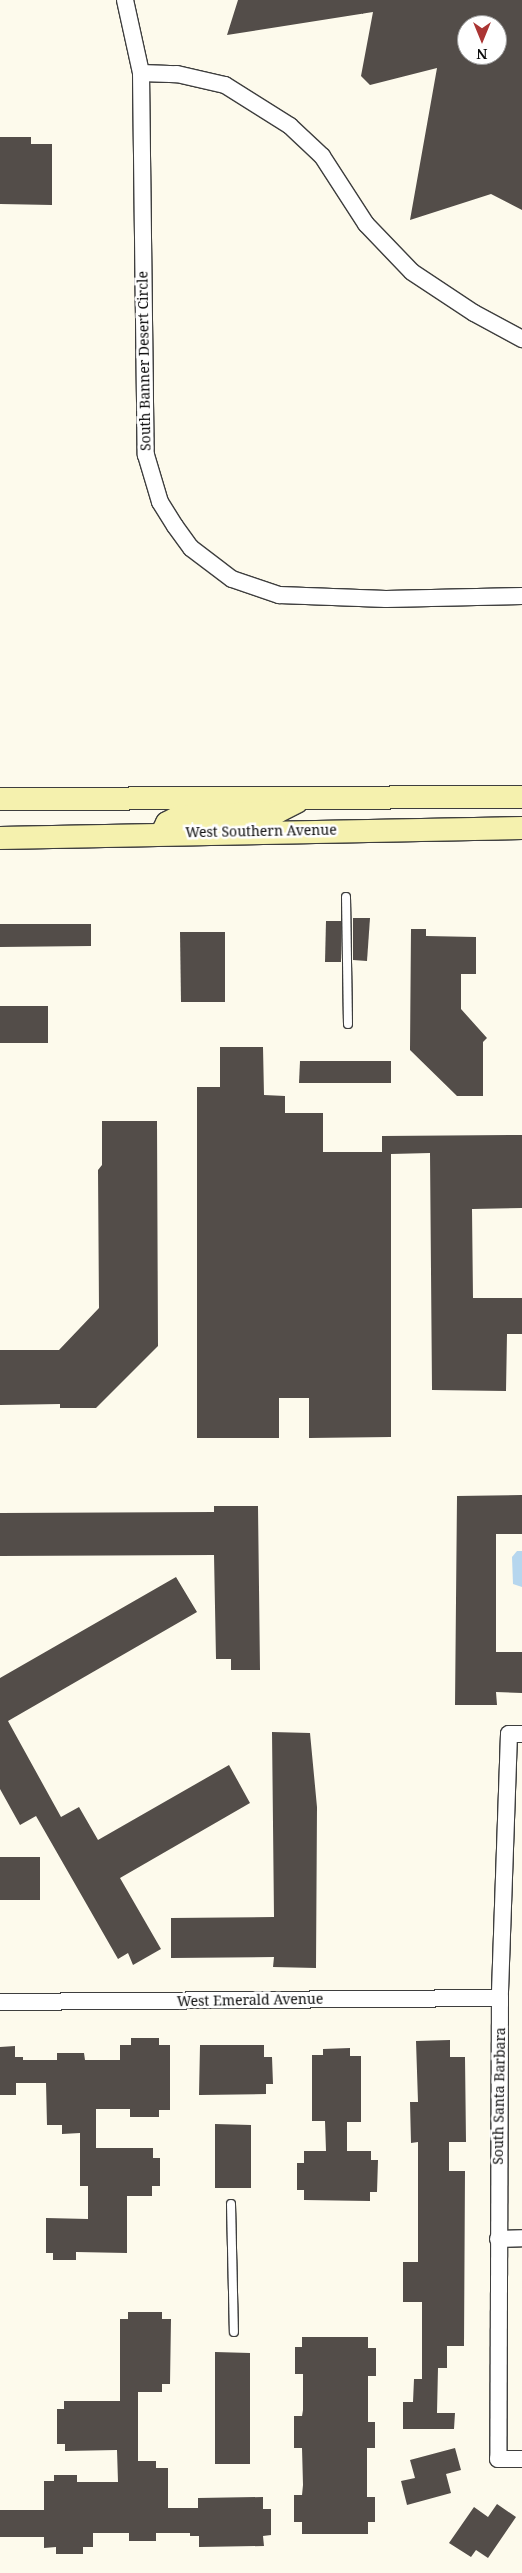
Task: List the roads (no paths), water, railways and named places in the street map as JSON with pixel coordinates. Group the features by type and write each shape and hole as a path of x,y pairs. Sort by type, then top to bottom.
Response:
{"main road":[{"path":"162,834 167,823 179,817 277,812 309,796"},
{"path":"0,799 309,796 522,797"},
{"path":"419,797 420,829"},
{"name":"West Southern Avenue","path":"0,838 522,828"}],"street":[{"name":"South Banner Desert Circle","path":"125,0 141,73 146,455 160,502 191,548 232,579 278,595 386,599 522,596"},
{"path":"141,73 176,74 225,85 290,126 322,156 366,224 412,272 474,313 522,339"},
{"name":"South Santa Barbara","path":"516,1734 500,1998 498,2459 522,2459"},
{"name":"West Emerald Avenue","path":"0,2002 500,1998"},
{"path":"498,2238 522,2238"}],"lane":[{"path":"346,897 348,1024"},
{"path":"231,2204 234,2332"}],"water":[{"path":"517,1551 522,1551 522,1587 513,1584 512,1557"}]}
